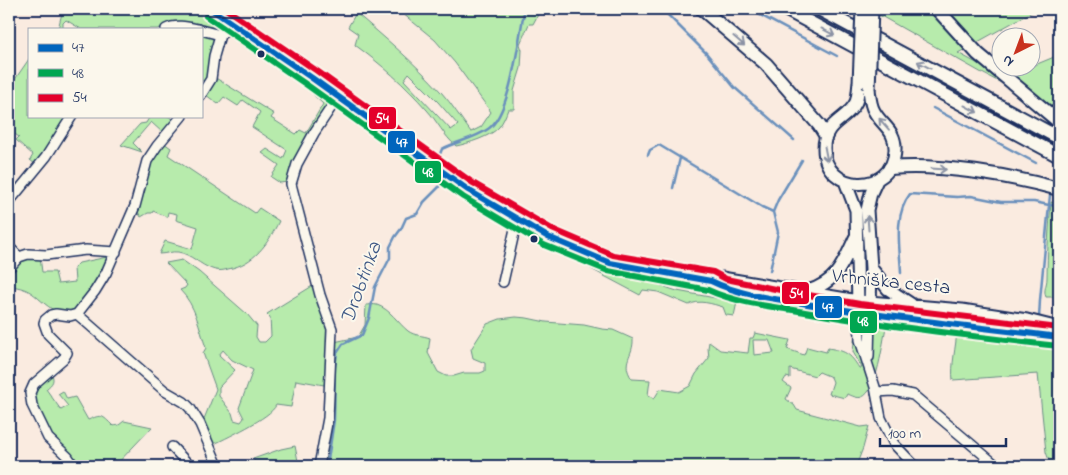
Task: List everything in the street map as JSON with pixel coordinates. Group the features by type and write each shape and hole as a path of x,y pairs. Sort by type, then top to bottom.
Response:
{"highway":[{"path":"702,9 766,64 819,124 826,136"},
{"path":"785,9 1059,156"},
{"path":"819,9 1059,138"},
{"path":"936,9 978,54 1059,122"},
{"path":"890,168 907,166 995,175 1059,189"}],"main road":[{"path":"211,9 468,190 517,220 556,240 610,262 711,281"},
{"path":"862,9 864,86 874,111 889,128 894,139 895,151 890,168 877,180 871,193 867,210 871,268 864,302"},
{"path":"872,9 864,86 849,112 833,125 826,136 824,146 825,157 829,167 845,181 855,184 866,184 877,180"},
{"path":"845,181 856,210 856,234 864,314"},
{"path":"805,292 821,287 835,275 843,264 856,234"},
{"path":"871,268 888,289 912,305"},
{"name":"Vrhniška cesta","path":"711,281 722,278 864,302 962,310 1026,320 1059,328"},
{"name":"Vrhniška cesta","path":"711,281 724,287 778,299 864,314 1059,337"}],"street":[{"path":"202,93 211,79 214,56 220,35 235,25"},
{"path":"168,28 171,26 194,28"},
{"path":"202,30 220,35"},
{"path":"319,466 328,418 332,329 320,296 291,184 297,164 314,133 338,97"},
{"path":"9,202 46,157 71,118"},
{"path":"74,466 68,457 48,438 32,405 30,393 34,384 64,358 67,352 44,328 45,320 51,315 56,314 70,316 77,314 88,302 106,273 136,206 147,161 180,118"},
{"path":"503,282 517,220"},
{"path":"9,247 19,257"},
{"path":"9,268 19,257 28,254 46,255 86,250 116,252"},
{"path":"77,314 165,391 184,402 190,408 200,424 218,466"},
{"path":"864,314 860,340 869,365 881,418 901,453 915,466"},
{"path":"876,392 893,391 913,395 997,466"},
{"path":"172,447 190,466"}],"green space":[{"path":"63,9 200,9 224,24 223,27 175,24 161,28 79,28 66,20 63,23 63,28 58,28"},
{"path":"397,9 541,9 533,24 529,24 520,44 522,50 521,68 514,91 514,109 508,109 502,123 496,130 456,146 431,114 410,92 355,45 358,34 348,27 356,13 431,81 449,101 471,132 481,127 491,112 455,63 435,40","holes":["409,73 458,125 451,130 404,80"]},
{"path":"874,9 1037,9 1003,28 990,28 990,35 958,53 990,70 990,77 872,11"},
{"path":"202,33 215,40 210,70 205,81 202,80"},
{"path":"236,33 269,54 328,97 329,102 296,158 287,182 280,183 271,177 279,165 262,153 267,149 283,159 287,150 252,127 260,112 243,100 238,106 224,97 218,104 206,95 214,77 274,114 271,118 296,134 300,130 306,133 323,104 310,92 228,36"},
{"path":"1059,55 1059,113 992,78 1004,78 1008,80 1011,78 1040,78 1040,63"},
{"path":"28,60 28,118 65,118 35,164 30,160 33,155 16,140 19,137 9,130 9,88"},
{"path":"149,118 171,118 173,121 163,133 151,122 133,143 142,152 121,145 140,124 146,123"},
{"path":"164,143 171,148 168,155 255,213 259,208 279,221 270,238 253,258 245,263 220,271 214,270 183,253 159,254 165,241 192,249 198,227 176,220 177,214 168,212 167,217 153,211 141,217 138,212 144,185 153,159"},
{"path":"1051,202 1059,204 1059,299 1046,297 1045,292"},
{"path":"31,256 40,257 42,272 55,272 58,284 75,282 74,268 79,263 107,257 108,259 86,297 70,311 62,312 52,309 28,291 9,286 9,271 17,263"},
{"path":"574,257 677,291 737,302 734,316 726,315 723,307 710,303 697,302 689,305 658,292 643,290 640,295 574,260"},
{"path":"182,260 199,272 247,314 257,326 256,337 259,342 265,342 271,336 270,317 267,314 314,285 329,331 327,383 324,385 296,380 291,407 276,405 273,410 257,421 210,446 202,424 216,389 203,353 206,348 196,317 190,303 180,290 187,285 166,263","holes":["223,350 232,360 253,370 239,408 244,418 241,422 234,420 232,413 219,396 219,387 235,370 219,355"]},
{"path":"366,305 382,307 408,331 430,338 428,353 438,372 446,376 485,371 485,363 473,358 471,349 487,324 500,319 527,318 613,330 633,339 627,368 632,379 650,380 648,395 654,399 660,389 679,392 690,386 696,374 709,358 709,342 720,350 748,353 750,338 753,338 755,333 790,340 787,349 804,355 807,347 826,352 828,348 839,350 850,356 859,368 862,368 853,352 856,322 883,324 886,327 872,386 862,397 847,394 845,398 829,394 833,382 831,377 819,372 815,376 790,369 790,378 786,377 783,382 791,388 786,399 797,410 861,427 869,426 856,466 323,466 334,342 358,337 365,325","holes":["753,340 769,340 774,353 754,355"]},
{"path":"957,331 1040,339 1040,343 1045,347 1059,348 1059,466 1051,466 1046,452 1038,374 953,380"},
{"path":"51,372 53,382 46,389 61,410 68,406 58,394 63,391 67,399 75,397 88,420 102,417 113,426 119,425 124,421 152,427 115,466 76,466 48,432 37,412 34,402 33,392"},
{"path":"295,446 299,466 259,466 253,459 281,449"}],"waterway":[{"name":"Drobtinka","path":"438,159 442,149 483,132 496,121 508,93 512,76 524,13 522,9"},
{"path":"662,9 707,54 734,87 794,140"},
{"path":"749,9 837,56"},
{"path":"933,108 1036,163"},
{"path":"648,155 650,150 659,145 773,212"},
{"path":"673,188 680,158"},
{"path":"770,271 778,232 773,212 802,160"},
{"name":"Drobtinka","path":"327,466 334,420 337,353 343,344 362,335 369,318 375,287 390,258 390,247 406,218 417,214 424,202 439,187 439,177"},
{"path":"901,273 899,222 901,212 910,194 971,196 1001,202 1034,202 1049,205 1039,318"},
{"path":"1050,195 1049,205 1059,206"}],"transit line":[{"name":"47","path":"211,9 312,78 468,190 548,237 610,263 711,281 733,290 770,298 901,318 1059,337"},
{"name":"54","path":"226,9 317,71 473,183 552,229 613,255 713,272 726,279 860,304 1059,328"},
{"name":"48","path":"206,16 307,85 463,197 544,245 608,271 708,290 731,298 768,306 900,327 1058,346"}]}
